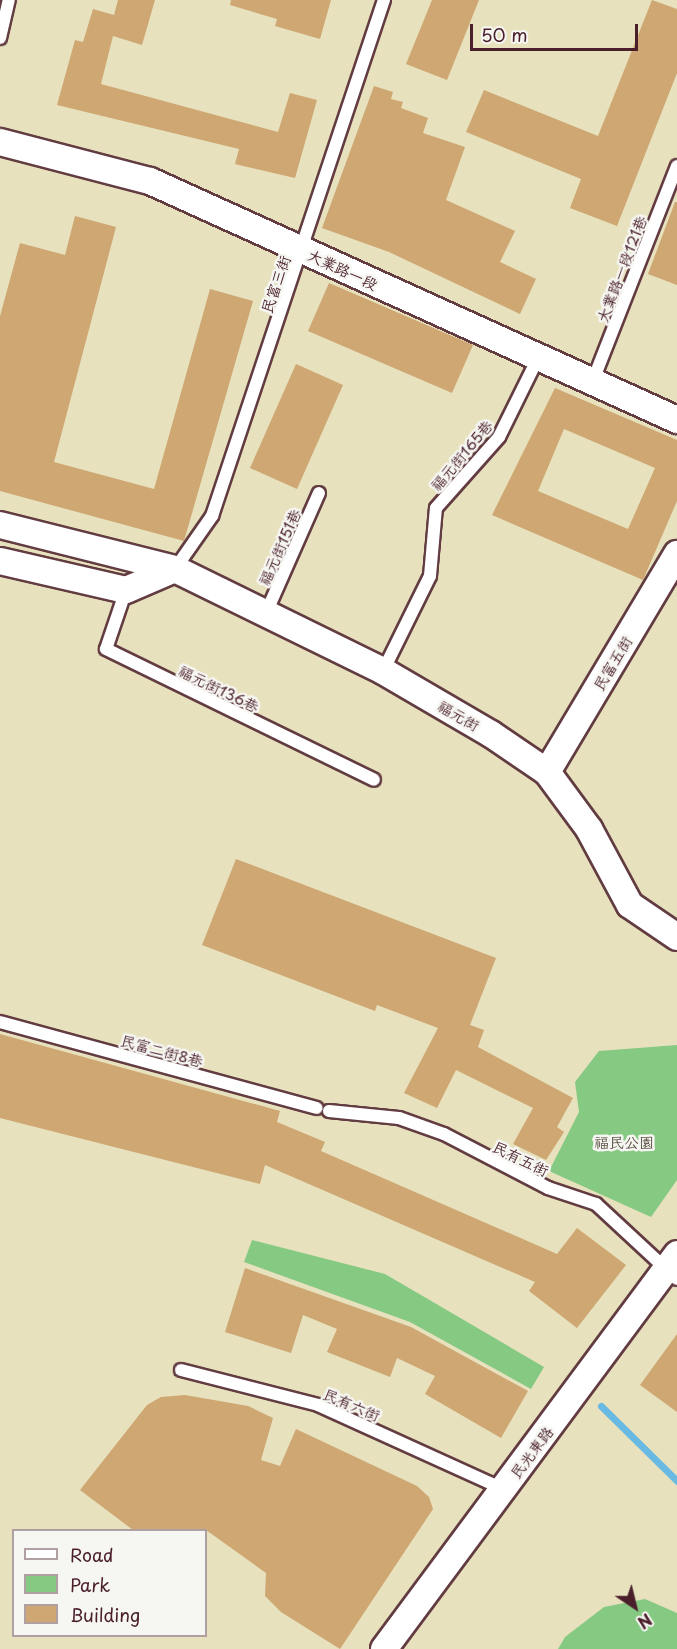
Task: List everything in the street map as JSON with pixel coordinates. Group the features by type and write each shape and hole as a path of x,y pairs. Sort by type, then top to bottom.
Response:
{"street":[{"name":"大業路一段","path":"0,142 150,181 537,360 677,420"},
{"name":"福元街","path":"0,525 175,569 266,612 383,672 547,772 589,829 630,905 677,937"},
{"name":"民富五街","path":"547,772 677,554"},
{"path":"0,561 126,590 175,569"},
{"name":"民光東路","path":"384,1649 673,1267"}],"lane":[{"path":"0,38 9,0"},
{"name":"民富三街","path":"175,569 212,516 303,250 384,0"},
{"name":"大業路一段121巷","path":"592,383 677,166"},
{"name":"福元街165巷","path":"383,672 430,576 436,508 499,436 537,360"},
{"name":"福元街151巷","path":"266,612 319,493"},
{"name":"福元街136巷","path":"126,590 106,649 374,780"},
{"name":"民富二街8巷","path":"0,1022 323,1109"},
{"name":"民有五街","path":"323,1109 399,1118 444,1134 548,1188 596,1204 673,1267"},
{"name":"民有六街","path":"181,1370 318,1405 503,1489"}],"green space":[{"name":"福民公園","path":"677,1045 677,1180 651,1217 549,1171 579,1112 575,1082 599,1051"},
{"path":"252,1240 385,1274 544,1367 531,1389 410,1322 244,1262"},
{"path":"645,1599 677,1613 677,1649 558,1649 565,1637 604,1607"}],"building":[{"path":"118,0 155,0 142,45 113,36 101,84 278,132 290,93 317,100 295,178 235,164 239,149 57,105 75,40 83,42 93,9 114,15"},
{"path":"231,0 331,0 320,39 275,26 277,19 230,5"},
{"path":"432,0 479,0 447,80 406,64"},
{"path":"652,0 677,9 677,73 617,226 570,208 581,179 466,132 484,90 598,136"},
{"path":"374,86 393,92 391,99 403,102 401,108 428,118 423,133 465,147 446,200 515,231 500,262 536,279 520,314 389,252 322,228"},
{"path":"675,202 677,202 677,285 648,274"},
{"path":"75,216 116,227 54,462 154,489 210,289 253,301 184,541 0,491 0,316 20,243 65,255"},
{"path":"329,283 473,345 452,393 308,331"},
{"path":"296,364 343,385 297,489 250,468"},
{"path":"555,388 677,440 677,501 643,580 492,515","holes":["564,429 655,468 628,529 538,491"]},
{"path":"236,859 496,958 470,1025 484,1030 478,1047 573,1098 557,1127 564,1132 546,1160 513,1144 533,1108 456,1070 437,1108 404,1093 438,1028 377,1005 375,1011 202,945"},
{"path":"0,1034 280,1111 277,1122 325,1142 321,1151 557,1254 577,1228 626,1265 577,1328 529,1291 535,1282 265,1165 260,1184 0,1118"},
{"path":"245,1268 411,1327 528,1391 501,1438 425,1394 435,1376 397,1358 390,1377 327,1352 337,1329 303,1315 291,1353 225,1332"},
{"path":"677,1334 677,1412 640,1385"},
{"path":"185,1395 248,1406 273,1418 261,1460 280,1466 296,1429 417,1486 429,1497 433,1509 340,1649 281,1612 265,1596 266,1573 207,1529 132,1529 80,1490 147,1405 161,1397"}],"waterway":[{"path":"601,1406 677,1481"}]}
